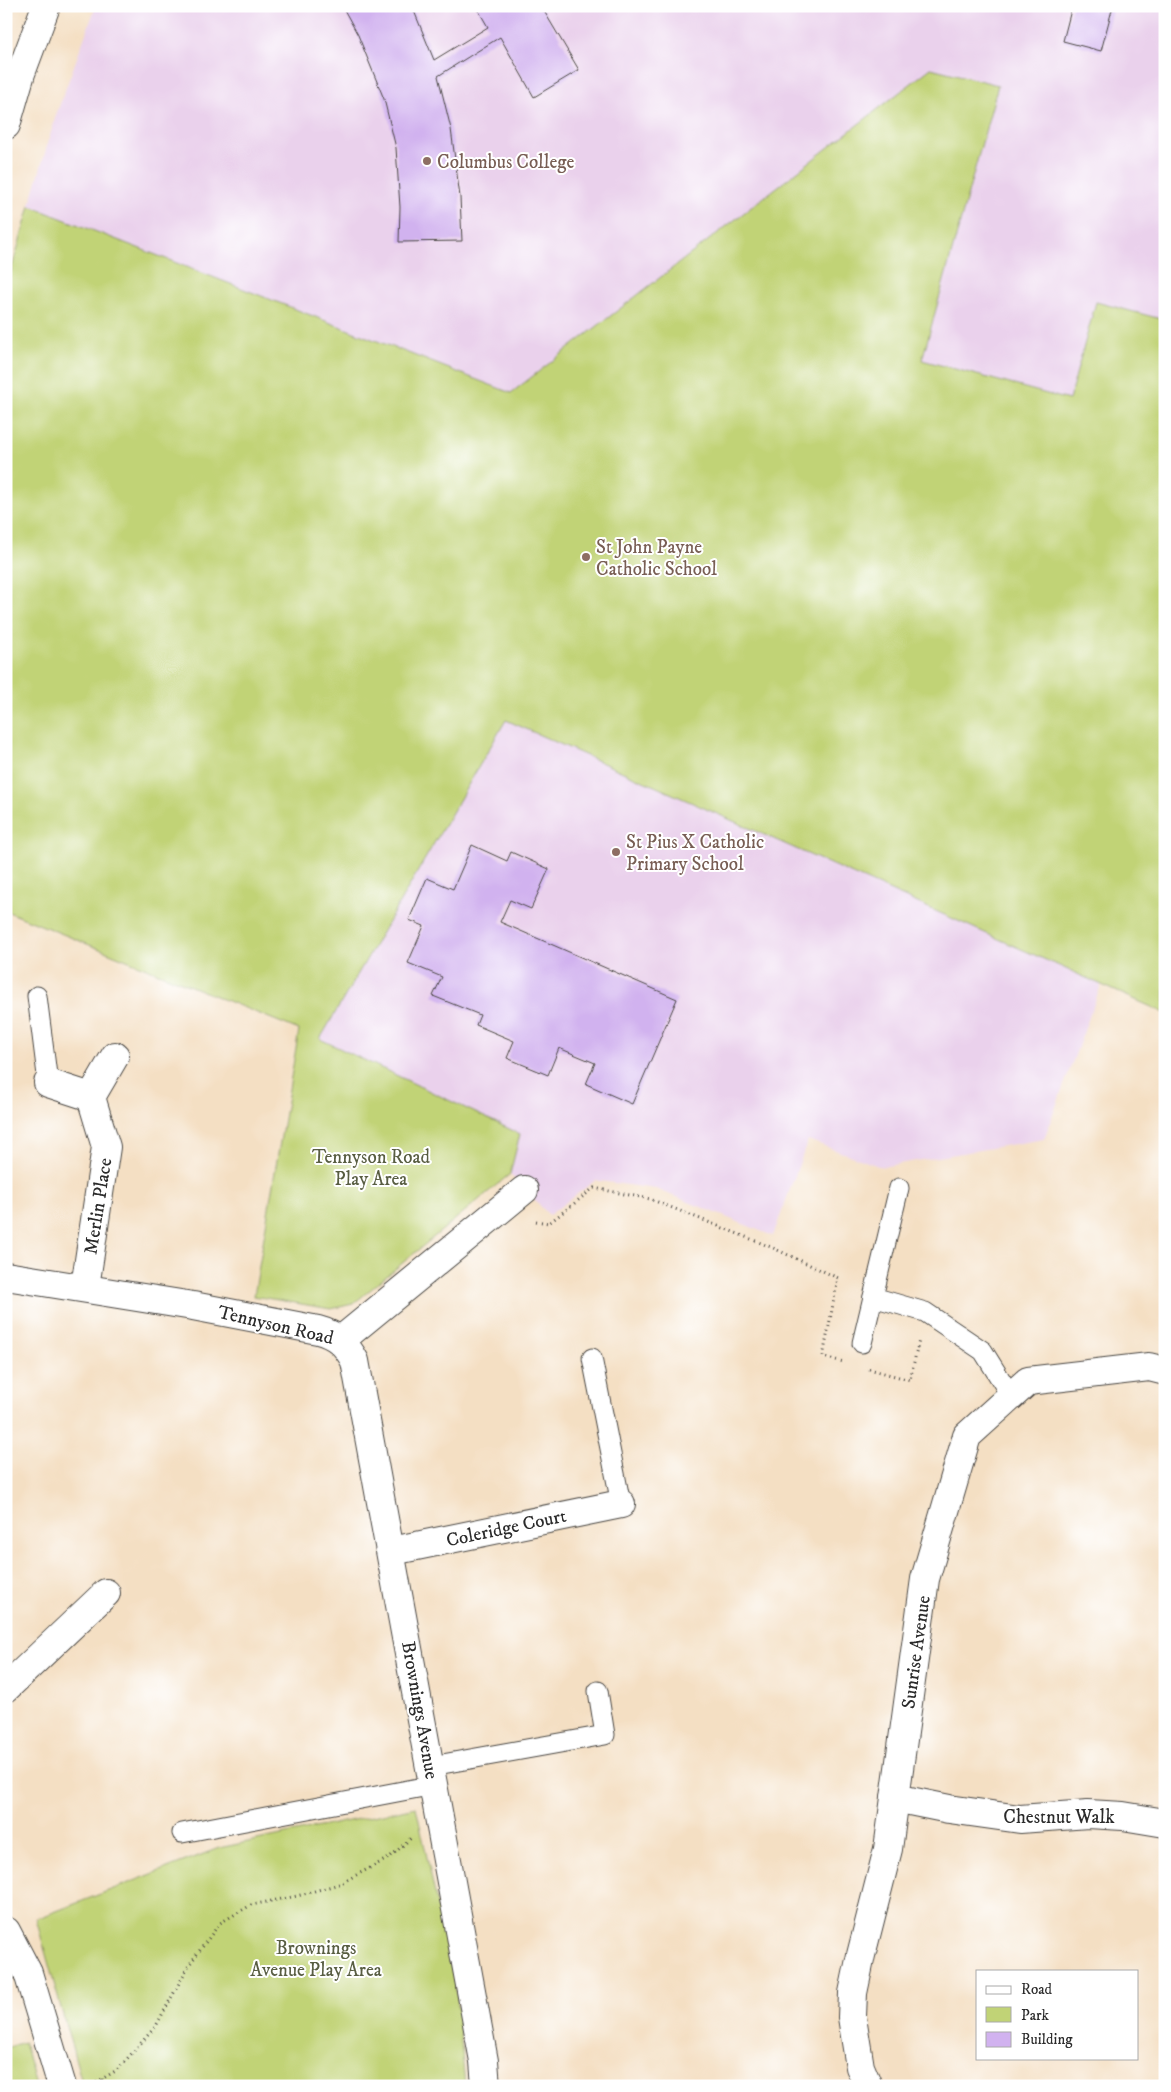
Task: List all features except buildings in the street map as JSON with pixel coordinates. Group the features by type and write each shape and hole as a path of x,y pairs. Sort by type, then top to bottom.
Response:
{"street":[{"path":"6,125 14,71 46,6"},
{"path":"48,1083 91,1097 115,1056"},
{"name":"Merlin Place","path":"84,1287 106,1146 91,1097"},
{"name":"Tennyson Road","path":"6,1276 84,1287 318,1330 341,1340 524,1190"},
{"name":"Brownings Avenue","path":"341,1340 356,1360 440,1813 484,2061 486,2086"},
{"name":"Sunrise Avenue","path":"868,2086 860,2066 854,2027 853,1993 888,1849 928,1570 968,1436 1028,1381 1149,1367 1165,1371"},
{"name":"Coleridge Court","path":"392,1551 621,1504"},
{"path":"6,1688 106,1593"},
{"name":"Chestnut Walk","path":"895,1798 949,1809 1020,1819 1088,1814 1123,1816 1165,1823"},
{"path":"6,1931 28,1973 62,2086"}],"lane":[{"path":"37,996 48,1083"},
{"path":"862,1343 899,1188"},
{"path":"873,1297 925,1312 983,1351 1011,1396"},
{"path":"592,1358 621,1504"},
{"path":"182,1833 605,1735 598,1691"}],"path":[{"path":"496,1213 550,1223 594,1188 650,1199 771,1247 838,1278 823,1357 849,1364"},
{"path":"867,1368 910,1380 925,1312"},
{"path":"91,2086 117,2070 156,2026 189,1965 220,1923 250,1905 297,1896 339,1884 389,1858 440,1813"},
{"path":"102,2079 105,2086"}],"shaded area":[{"name":"St John Payne Catholic School","path":"96,6 1165,6 1165,1013 1101,985 1044,1139 881,1167 808,1140 773,1236 656,1189 596,1180 549,1215 510,1174 520,1135 299,1030 6,911 6,288 56,115"}],"green space":[{"name":"St John Payne Catholic School","path":"931,68 998,85 922,360 1069,400 1096,302 1165,320 1165,1013 506,720 320,1039 520,1134 510,1174 353,1304 331,1309 254,1296 299,1030 6,911 6,288 30,206 511,393"},
{"name":"Brownings Avenue Play Area","path":"416,1807 457,1995 465,2086 83,2086 36,1919 219,1848"},
{"path":"24,2042 36,2086 6,2086 6,2048"}],"place":[{"name":"Columbus College","path":"427,161"},
{"name":"St John Payne Catholic School","path":"586,557"},
{"name":"St Pius X Catholic Primary School","path":"616,852"}],"park label":[{"name":"Tennyson Road Play Area","path":"371,1167"}]}
